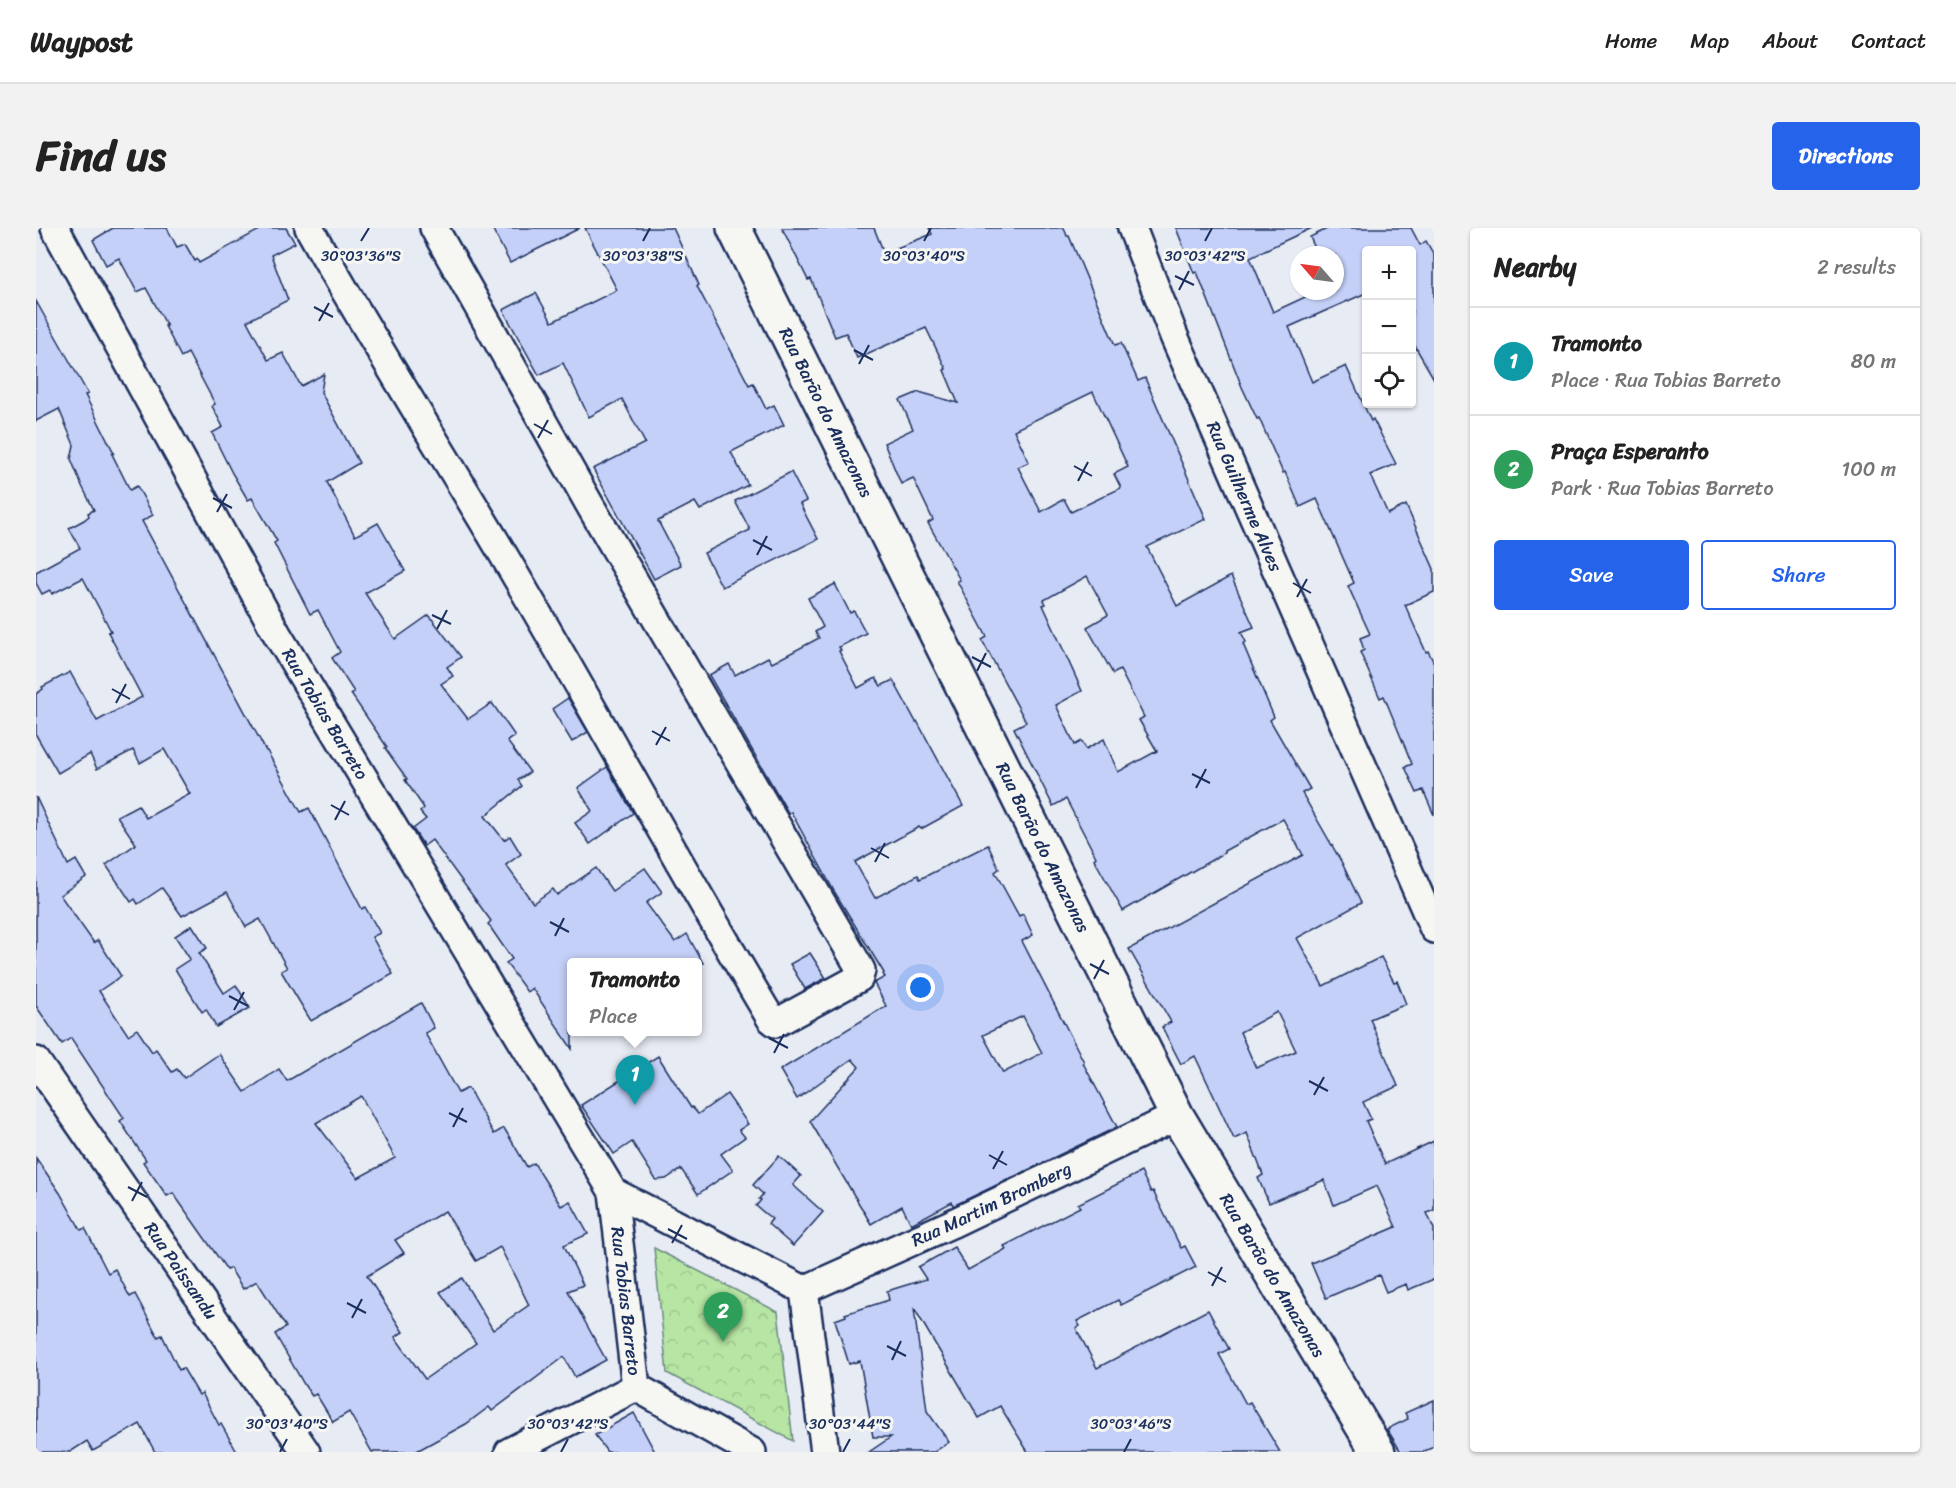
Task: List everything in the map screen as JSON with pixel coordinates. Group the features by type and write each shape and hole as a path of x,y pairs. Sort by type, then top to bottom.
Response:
{"street":[{"name":"Rua Tobias Barreto","path":"55,228 277,634 613,1192 636,1387 752,1452"},
{"path":"309,228 497,545 725,942 771,1019 776,1023 859,978 861,970 620,557 434,228"},
{"name":"Rua Barão do Amazonas","path":"734,228 1177,1116 1378,1452"},
{"name":"Rua Guilherme Alves","path":"1132,228 1174,336 1434,929"},
{"name":"Rua Paissandu","path":"36,1061 306,1452"},
{"name":"Rua Martim Bromberg","path":"804,1290 951,1224 1177,1116"},
{"name":"Rua Tobias Barreto","path":"613,1192 804,1290"},
{"path":"804,1290 825,1452"},
{"path":"509,1452 636,1387"}],"green space":[{"path":"654,1248 778,1312 793,1441 667,1373"}],"building":[{"path":"113,228 167,228 177,247 185,244 195,261 197,259 199,263 263,228 286,228 295,243 271,255 288,300 247,321 268,360 283,353 301,386 324,374 321,392 359,463 327,482 355,536 378,523 405,571 365,593 395,639 429,615 461,657 447,667 453,676 441,684 468,719 492,703 515,736 507,741 530,772 518,780 522,786 485,816 504,840 510,836 521,854 506,865 533,903 553,889 557,895 596,868 612,891 645,868 662,892 646,903 675,942 687,934 700,958 567,958 567,1036 572,1036 572,1049 532,988 527,992 506,963 512,959 488,924 491,921 432,840 424,846 413,829 426,819 420,812 424,808 351,694 354,692 332,658 340,652 318,610 310,614 274,543 277,541 252,498 248,500 232,473 212,433 223,427 212,406 215,404 188,353 181,357 146,288 137,292 119,258 106,265 93,240"},
{"path":"492,228 580,228 510,263"},
{"path":"585,228 673,228 699,285 697,286 749,385 753,383 766,409 774,405 784,425 731,452 748,485 700,510 695,502 658,521 681,565 654,579 593,469 645,443 622,399 589,417 563,363 539,375 503,310 536,293 552,322 617,290"},
{"path":"782,228 874,228 884,253 932,234 929,228 1064,228 1115,345 1121,343 1138,381 1145,378 1206,519 1147,547 1177,606 1231,576 1254,627 1241,632 1246,642 1243,644 1274,717 1270,720 1310,789 1302,793 1342,863 1361,903 1297,938 1323,986 1381,957 1394,982 1397,981 1406,1004 1370,1019 1398,1086 1363,1102 1371,1119 1366,1121 1385,1164 1434,1141 1434,1210 1427,1213 1434,1229 1434,1279 1408,1290 1406,1284 1386,1292 1379,1275 1326,1298 1311,1263 1396,1227 1377,1186 1334,1205 1324,1180 1269,1203 1258,1178 1263,1175 1247,1133 1234,1139 1195,1056 1181,1064 1162,1027 1171,1022 1129,949 1303,855 1283,819 1123,911 1094,859 1096,857 1066,799 1053,806 1014,728 1026,722 982,640 987,637 957,581 960,580 928,523 933,520 913,478 901,484 884,443 913,429 900,400 919,392 958,403 944,370 946,369 926,328 857,358 846,333 835,337 811,279 808,280","holes":["1093,392 1128,467 1114,474 1121,488 1071,512 1064,499 1041,512 1018,467 1029,462 1014,430","1087,576 1108,615 1087,627 1113,674 1120,670 1144,717 1139,720 1157,751 1118,772 1104,739 1086,749 1082,741 1075,745 1056,705 1082,691 1043,605 1046,604 1044,600","1277,1012 1296,1051 1256,1068 1240,1032"]},
{"path":"1176,228 1312,228 1250,257 1273,312 1299,300 1344,300 1344,246 1314,246 1310,237 1329,228 1411,228 1420,245 1426,241 1434,255 1434,379 1416,348 1416,246 1362,246 1362,295 1289,327 1312,382 1346,366 1362,401 1362,408 1365,408 1371,421 1373,419 1396,464 1370,475 1388,514 1406,505 1434,569 1434,592 1405,605 1426,652 1428,651 1434,663 1434,815 1423,790 1417,793 1405,767 1412,764 1384,696 1380,698 1360,652 1364,650 1360,638 1370,634 1348,586 1354,583 1317,499 1300,507 1259,418 1257,419 1242,387 1197,272 1194,273"},
{"path":"36,301 88,394 85,395 130,490 137,486 153,515 142,521 266,751 301,812 309,808 362,909 365,907 380,933 372,937 393,974 311,1021 281,971 287,968 260,919 246,927 227,892 182,916 162,888 138,904 135,899 131,902 106,865 136,844 117,816 138,805 146,818 190,794 164,749 140,763 133,750 97,769 90,754 58,773 36,735 36,694 43,689 42,687 70,672 97,721 142,697 83,578 52,594 50,590 42,594 36,583 36,572 80,548 69,528 84,520 89,516 88,513 94,510 71,459 74,445 59,409 36,421"},
{"path":"791,472 806,501 800,504 818,539 722,587 704,553 750,530 735,501"},
{"path":"835,584 850,613 854,611 866,633 839,647 858,688 876,678 881,686 893,680 963,806 855,862 875,898 918,875 920,879 988,845 999,869 995,872 1019,916 1023,914 1033,935 1022,941 1117,1127 953,1206 952,1202 911,1224 902,1206 871,1224 810,1121 859,1067 852,1059 797,1099 780,1070 886,1006 874,983 885,977 791,812 789,814 709,675 729,664 735,675 768,657 772,663 819,638 815,632 823,627 808,598","holes":["1023,1016 1042,1053 1003,1073 983,1035"]},
{"path":"568,698 588,732 572,742 552,709"},
{"path":"607,767 633,813 590,844 575,823 592,811 578,788"},
{"path":"36,797 68,865 76,860 86,877 60,895 94,943 98,940 121,976 99,991 128,1035 137,1029 152,1052 156,1049 172,1072 177,1069 184,1078 219,1054 245,1092 279,1069 287,1081 421,1003 434,1028 425,1033 458,1093 468,1088 494,1134 504,1128 527,1167 534,1163 561,1206 570,1201 588,1234 564,1245 583,1285 568,1291 606,1360 575,1377 564,1357 492,1411 489,1407 466,1424 415,1452 372,1452 349,1412 333,1422 316,1394 312,1396 275,1334 286,1327 257,1281 243,1289 230,1268 227,1270 173,1193 167,1196 143,1162 146,1160 120,1121 124,1118 71,1038 62,1044 36,1006","holes":["361,1096 395,1158 358,1178 316,1123","445,1211 476,1261 500,1247 529,1305 493,1330 462,1278 440,1292 476,1343 425,1379 395,1337 403,1332 367,1276 404,1253 395,1240"]},
{"path":"192,925 207,948 199,953 224,993 236,985 250,1008 216,1027 206,1009 202,1012 175,969 190,959 175,936"},
{"path":"810,953 826,978 805,989 790,964"},
{"path":"658,1056 691,1108 698,1114 727,1094 748,1124 739,1130 745,1137 721,1154 733,1170 698,1194 681,1169 666,1179 656,1180 632,1142 614,1154 581,1105"},
{"path":"779,1156 801,1176 793,1185 823,1212 793,1246 768,1224 772,1219 756,1206 763,1194 753,1185"},
{"path":"36,1158 60,1193 81,1230 85,1228 108,1273 115,1269 130,1297 135,1294 158,1337 162,1335 179,1370 183,1368 199,1395 202,1393 237,1452 155,1452 140,1424 93,1451 87,1441 70,1452 36,1452"},
{"path":"1141,1172 1181,1248 1185,1246 1196,1267 1121,1305 1118,1300 1077,1321 1080,1326 1076,1328 1097,1368 1208,1310 1229,1349 1219,1354 1246,1404 1250,1402 1280,1452 1028,1452 1000,1406 979,1418 914,1308 927,1411 949,1442 934,1452 869,1452 891,1437 873,1437 860,1361 849,1364 835,1320 846,1316 845,1314 889,1300 887,1291 926,1279 918,1267 954,1247 968,1270 1006,1249 1004,1246 1080,1207 1078,1204"},
{"path":"1434,1400 1434,1447 1422,1452 1401,1452 1387,1429 1408,1419 1405,1413"},
{"path":"634,1413 655,1452 607,1452 595,1435"}],"place":[{"name":"Tramonto","path":"635,1105"},
{"name":"Praça Esperanto","path":"723,1342"}]}
